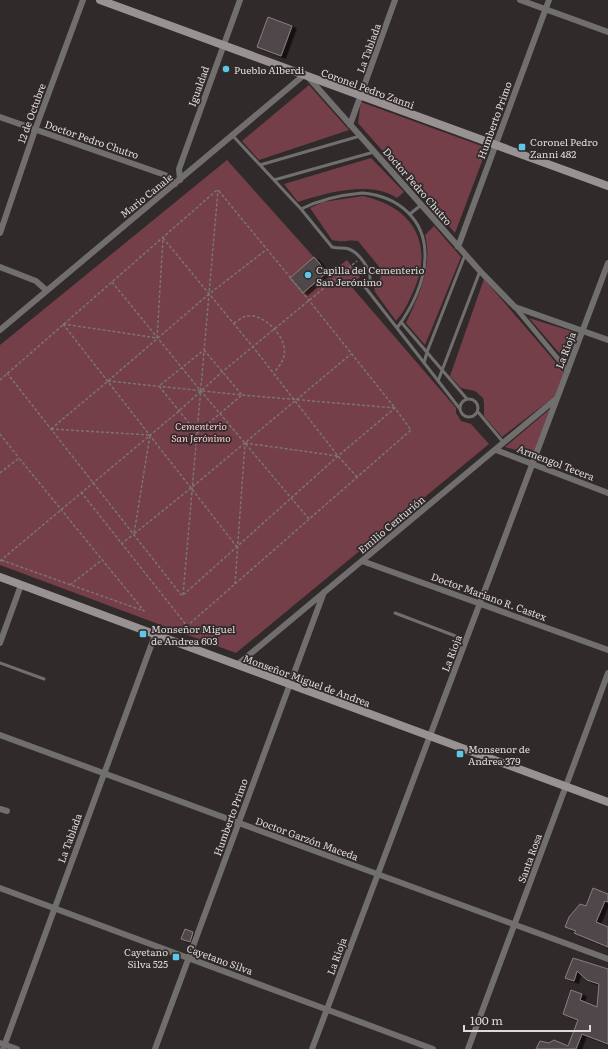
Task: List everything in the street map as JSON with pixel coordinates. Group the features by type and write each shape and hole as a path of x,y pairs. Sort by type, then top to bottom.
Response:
{"main road":[{"name":"Coronel Pedro Zanni","path":"100,0 608,186"},
{"name":"Monseñor Miguel de Andrea","path":"0,577 608,802"}],"street":[{"name":"12 de Octubre","path":"0,233 35,130 83,0"},
{"name":"Igualdad","path":"178,182 179,169 240,0"},
{"name":"La Tablada","path":"350,125 395,0"},
{"path":"520,0 608,32"},
{"name":"Humberto Primo","path":"458,247 549,0"},
{"name":"Doctor Pedro Chutro","path":"306,76 514,308 568,371"},
{"name":"Mario Canale","path":"0,330 46,290 306,76"},
{"name":"Doctor Pedro Chutro","path":"0,117 165,175 178,182"},
{"name":"La Rioja","path":"312,1049 608,263"},
{"path":"0,267 36,281 46,290"},
{"name":"Doctor Pedro Chutro","path":"514,308 583,330 608,340"},
{"name":"Emilio Centurión","path":"237,665 558,397"},
{"name":"Armengol Tecera","path":"496,450 608,493"},
{"name":"Doctor Mariano R. Castex","path":"362,561 608,650"},
{"path":"0,643 21,585"},
{"name":"Humberto Primo","path":"155,1049 324,592"},
{"name":"La Tablada","path":"3,1045 154,635"},
{"name":"Santa Rosa","path":"468,1049 608,673"},
{"name":"Doctor Garzón Maceda","path":"0,735 608,959"},
{"path":"0,809 7,811"},
{"name":"Cayetano Silva","path":"0,888 433,1049"},
{"path":"3,1045 17,1049"}],"lane":[{"path":"233,136 301,209 332,247 348,249 360,258 371,275 370,280 365,287 460,409 462,414 468,417 474,416 478,412"},
{"path":"260,165 360,136"},
{"path":"274,180 374,152"},
{"path":"301,209 337,195 362,193 386,197 398,203 410,214 421,233 425,245 424,270 413,300 397,328"},
{"path":"410,214 421,205"},
{"path":"424,363 465,255"},
{"path":"438,381 480,271"},
{"path":"401,322 467,399"},
{"path":"460,409 462,403 467,399 473,399 476,401 478,412 503,442"},
{"path":"395,613 466,640"},
{"path":"0,663 44,679"}],"path":[{"path":"0,380 218,190"},
{"path":"81,492 187,626 411,430 309,300 266,250 218,190"},
{"path":"182,596 218,190"},
{"path":"163,238 253,347 338,456 357,477"},
{"path":"157,338 163,238"},
{"path":"51,428 209,294 266,250"},
{"path":"0,434 60,509 144,610 0,560 60,509 179,411 200,390 360,258"},
{"path":"112,282 200,390 309,519"},
{"path":"234,324 248,316 257,316 266,321 274,329 283,341 284,348 282,362 273,373"},
{"path":"63,324 157,338"},
{"path":"63,324 238,547"},
{"path":"159,386 204,350"},
{"path":"204,350 242,395"},
{"path":"121,544 191,488 351,353"},
{"path":"7,373 182,596"},
{"path":"108,381 295,400 395,408"},
{"path":"159,386 197,433"},
{"path":"197,433 242,395"},
{"path":"182,596 338,456 395,408"},
{"path":"51,428 150,435"},
{"path":"134,534 150,435"},
{"path":"245,442 338,456"},
{"path":"235,584 245,442"},
{"path":"0,473 19,458"},
{"path":"70,585 102,560"}],"green space":[{"path":"309,85 349,130 259,160 242,141"},
{"path":"361,102 487,148 455,233 358,123"},
{"path":"371,158 404,192 397,198 374,190 361,189 335,192 298,202 284,184"},
{"name":"Cementerio San Jerónimo","path":"227,160 329,274 347,260 360,277 350,285 456,408 456,413 461,421 471,424 489,444 236,653 0,565 0,345"},
{"path":"363,196 380,201 395,209 407,219 415,230 420,243 422,258 419,275 408,304 396,321 375,292 374,287 381,277 381,269 358,241 332,240 310,208 323,202"},
{"path":"434,226 461,257 425,345 406,323 416,302 426,269 427,247 425,235"},
{"path":"484,279 564,372 555,396 502,437 484,416 483,398 475,391 461,388 450,376"},
{"path":"529,318 577,333 566,361"},
{"path":"550,409 533,455 505,447"}],"building":[{"path":"268,17 292,26 281,56 257,47"},
{"name":"Capilla del Cementerio San Jerónimo","path":"314,257 327,272 303,293 290,278"},
{"path":"593,888 608,894 608,902 605,901 596,922 608,927 608,947 574,933 576,931 565,927 569,917 580,904 586,906"},
{"path":"185,929 193,932 190,942 181,939"},
{"path":"573,958 608,969 608,1044 582,1034 576,1049 536,1049 540,1041 549,1043 554,1040 568,1046 578,1020 563,1014 571,990 582,994 580,1000 597,1007 599,984 587,980 577,971 574,981 565,978"}],"place":[{"name":"Pueblo Alberdi","path":"226,69"},
{"name":"Coronel Pedro Zanni 482","path":"522,147"},
{"name":"Capilla del Cementerio San Jerónimo","path":"308,275"},
{"name":"Monseñor Miguel de Andrea 603","path":"143,634"},
{"name":"Monsenor de Andrea 379","path":"460,754"},
{"name":"Cayetano Silva 525","path":"176,957"}]}
